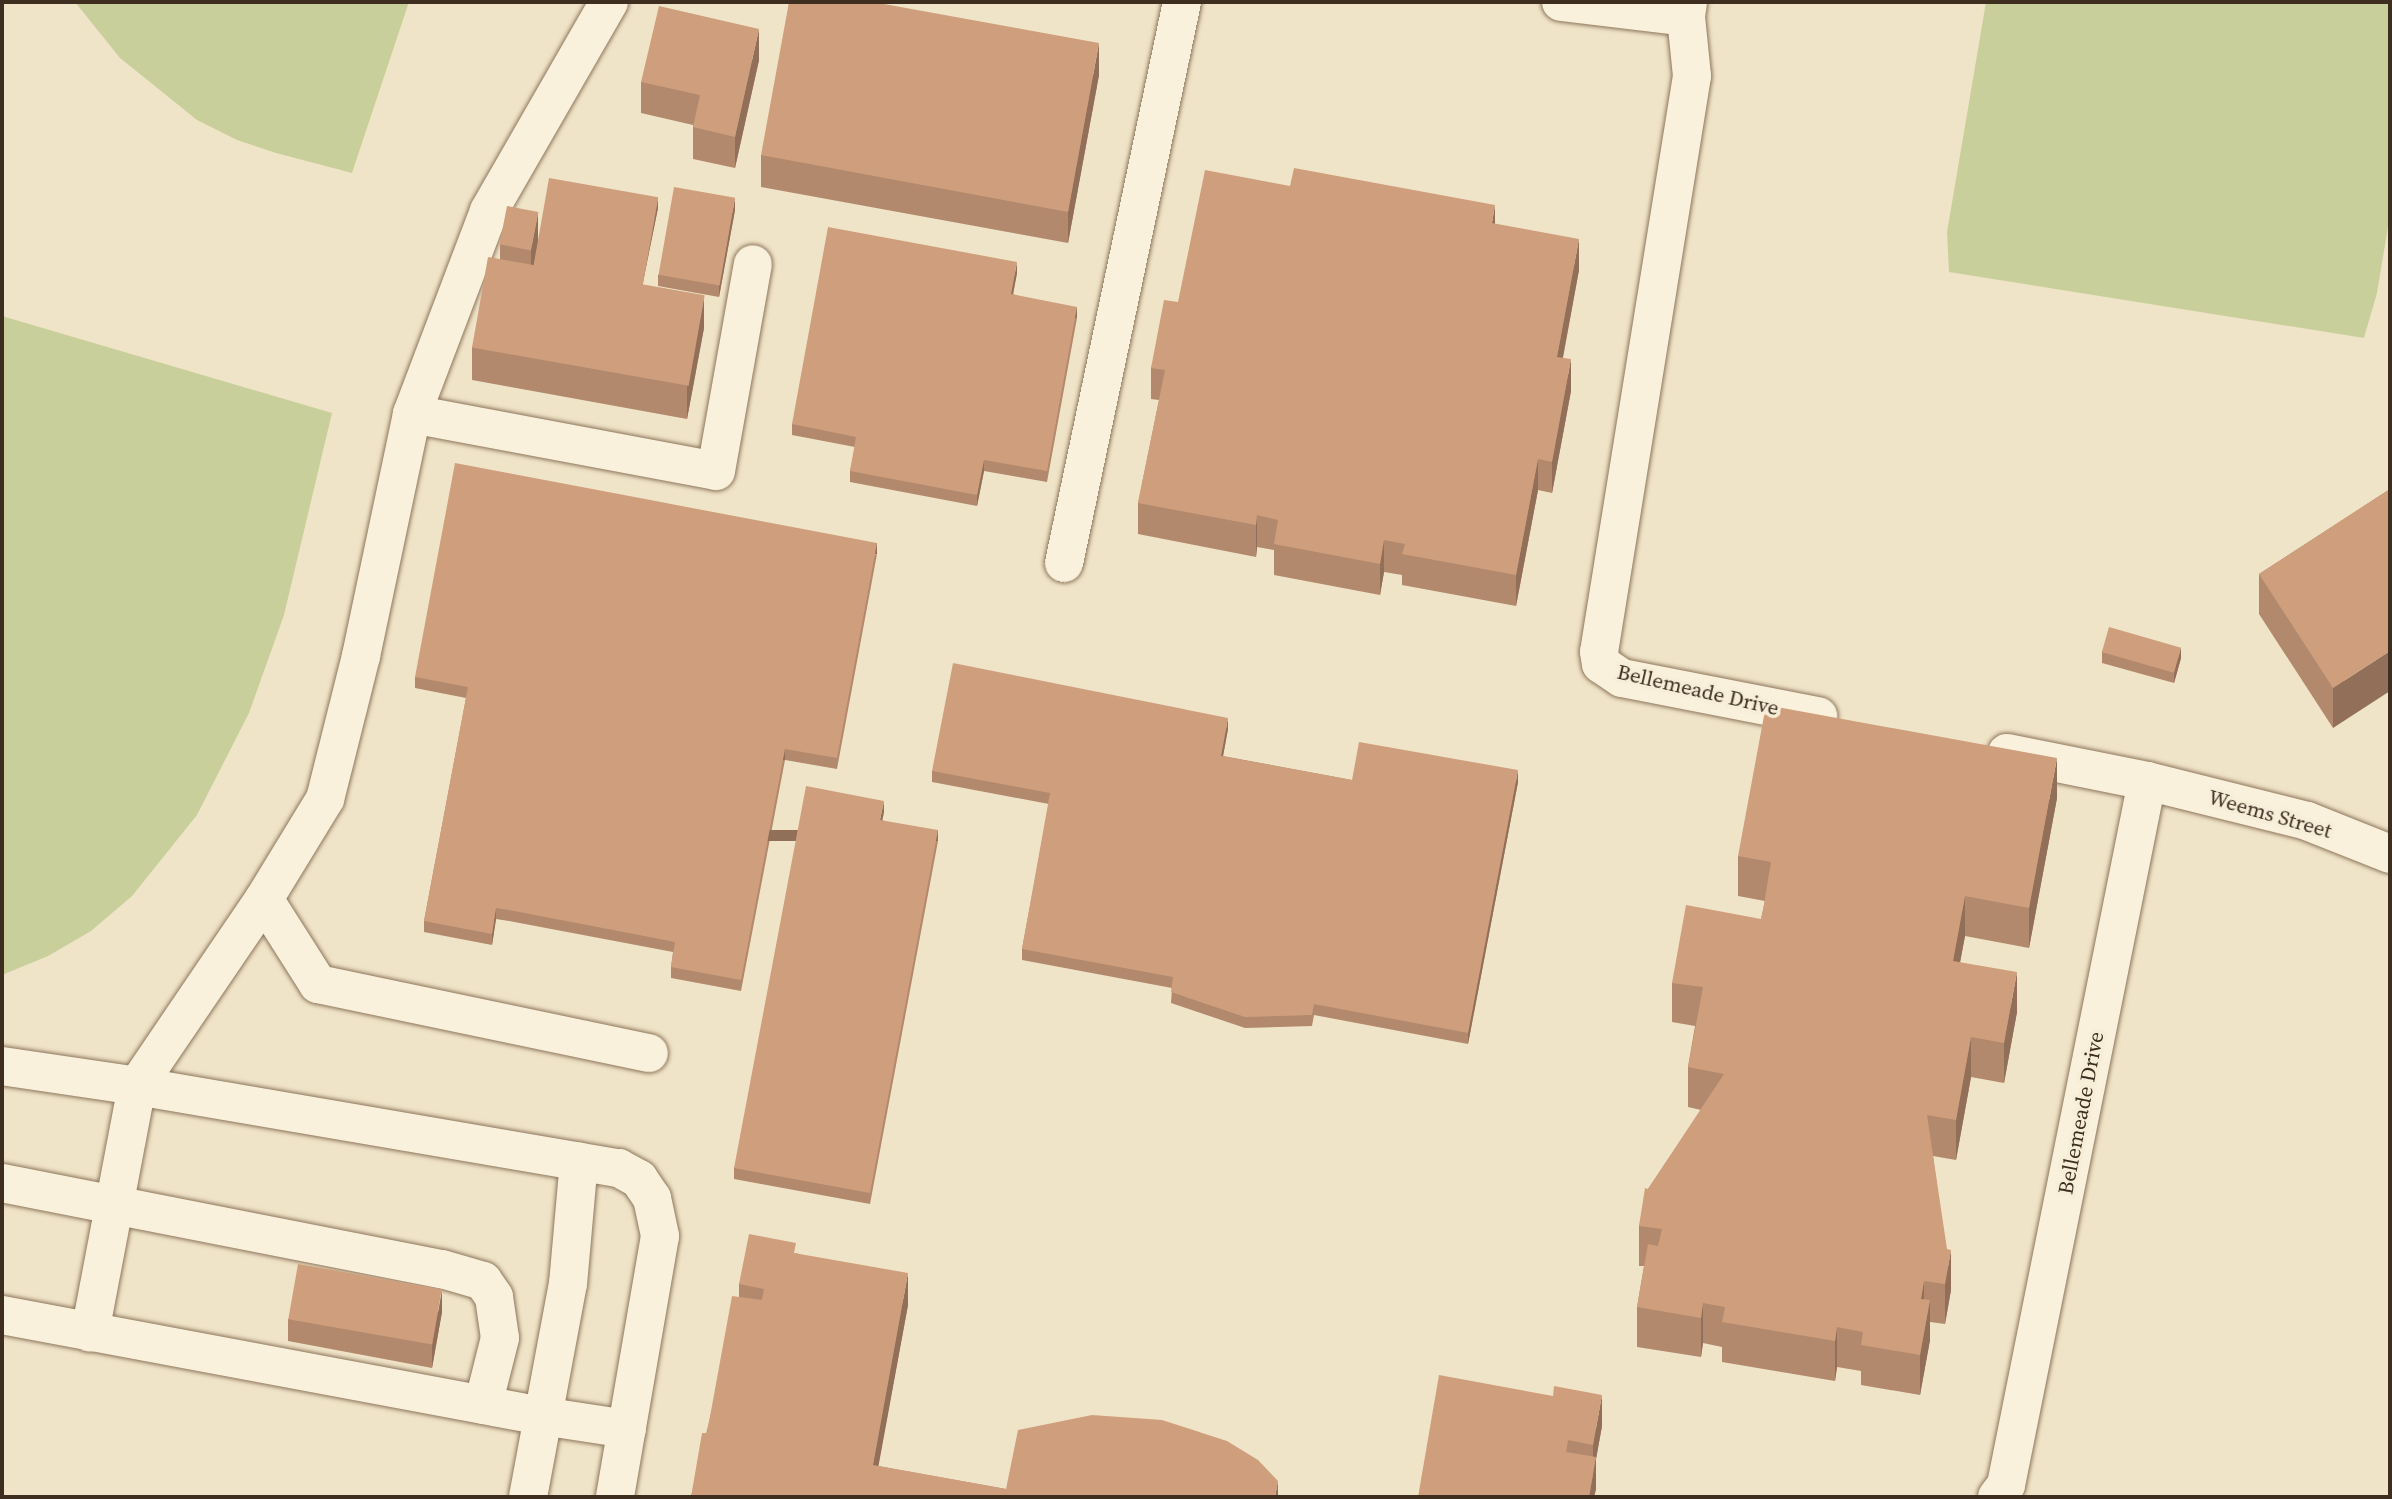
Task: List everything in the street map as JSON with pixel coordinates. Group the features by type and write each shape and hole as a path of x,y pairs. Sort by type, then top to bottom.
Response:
{"lane":[{"path":"90,1333 137,1086 264,899 325,799 361,656 412,414 489,212 609,2"},
{"path":"1064,563 1182,2"},
{"path":"1561,2 1687,10"},
{"name":"Bellemeade Drive","path":"1687,10 1692,76 1598,640 1601,664 1622,678 1851,723"},
{"path":"412,414 716,471 753,264"},
{"path":"1972,746 2147,780"},
{"name":"Bellemeade Drive","path":"1997,1497 2006,1485 2147,780"},
{"name":"Weems Street","path":"2147,780 2308,821 2390,854"},
{"path":"264,899 318,984 649,1053"},
{"path":"2,1066 137,1086 619,1168 639,1179 659,1216 660,1236 614,1497"},
{"path":"527,1497 568,1284 579,1161"},
{"path":"2,1183 442,1269 484,1281 494,1297 500,1338 483,1405"},
{"path":"2,1315 541,1416 627,1429"}],"green space":[{"path":"75,2 409,2 352,173 237,140 197,120 120,58"},
{"path":"1986,2 2390,2 2390,215 2377,293 2364,338 1949,272 1947,232"},
{"path":"2,316 332,413 284,615 249,713 197,815 132,896 91,931 48,956 2,975"}],"building":[{"path":"789,2 873,2 1099,43 1068,212 761,155"},
{"path":"659,6 759,29 735,137 693,127 700,95 641,82"},
{"path":"1294,168 1495,205 1492,223 1579,239 1557,357 1571,359 1552,462 1538,459 1516,575 1402,554 1405,544 1384,540 1380,564 1274,544 1278,520 1257,515 1256,525 1138,503 1165,370 1151,368 1164,300 1178,302 1205,170 1290,186"},
{"path":"549,178 658,197 643,285 534,266"},
{"path":"674,187 735,198 720,285 659,275"},
{"path":"507,206 538,212 531,250 500,244"},
{"path":"828,227 1017,262 1011,294 1077,307 1047,471 984,460 977,495 850,471 856,437 792,424"},
{"path":"488,257 705,295 689,386 472,348"},
{"path":"455,463 877,543 837,758 785,749 741,980 671,967 675,942 509,910 496,908 492,934 424,921 468,687 415,677"},
{"path":"2390,489 2390,651 2333,688 2259,574"},
{"path":"2109,627 2181,648 2174,673 2102,652"},
{"path":"953,663 1228,718 1221,756 1352,780 1359,742 1518,770 1468,1033 1314,1004 1312,1015 1245,1017 1171,992 1173,977 1022,949 1050,793 932,771"},
{"path":"1766,705 2057,758 2029,908 1965,896 1953,961 2017,972 2004,1043 1971,1037 1956,1120 1927,1115 1947,1249 1951,1250 1945,1284 1924,1281 1921,1299 1930,1300 1920,1355 1861,1345 1863,1332 1837,1327 1835,1341 1722,1322 1725,1307 1703,1303 1701,1318 1637,1307 1648,1244 1658,1246 1662,1229 1639,1226 1645,1188 1648,1189 1724,1074 1688,1067 1703,987 1672,983 1686,905 1761,919 1763,910 1771,862 1738,856"},
{"path":"806,786 884,801 880,820 938,830 870,1193 734,1168"},
{"path":"749,1234 796,1243 794,1253 908,1273 873,1465 1006,1489 1018,1430 1092,1415 1162,1420 1227,1441 1258,1460 1278,1481 1275,1497 691,1497 702,1433 707,1433 732,1296 762,1300 764,1289 739,1284"},
{"path":"298,1264 442,1289 432,1345 288,1319"},
{"path":"1439,1375 1553,1396 1554,1386 1602,1395 1593,1445 1568,1440 1566,1452 1596,1457 1589,1497 1418,1497"}]}
